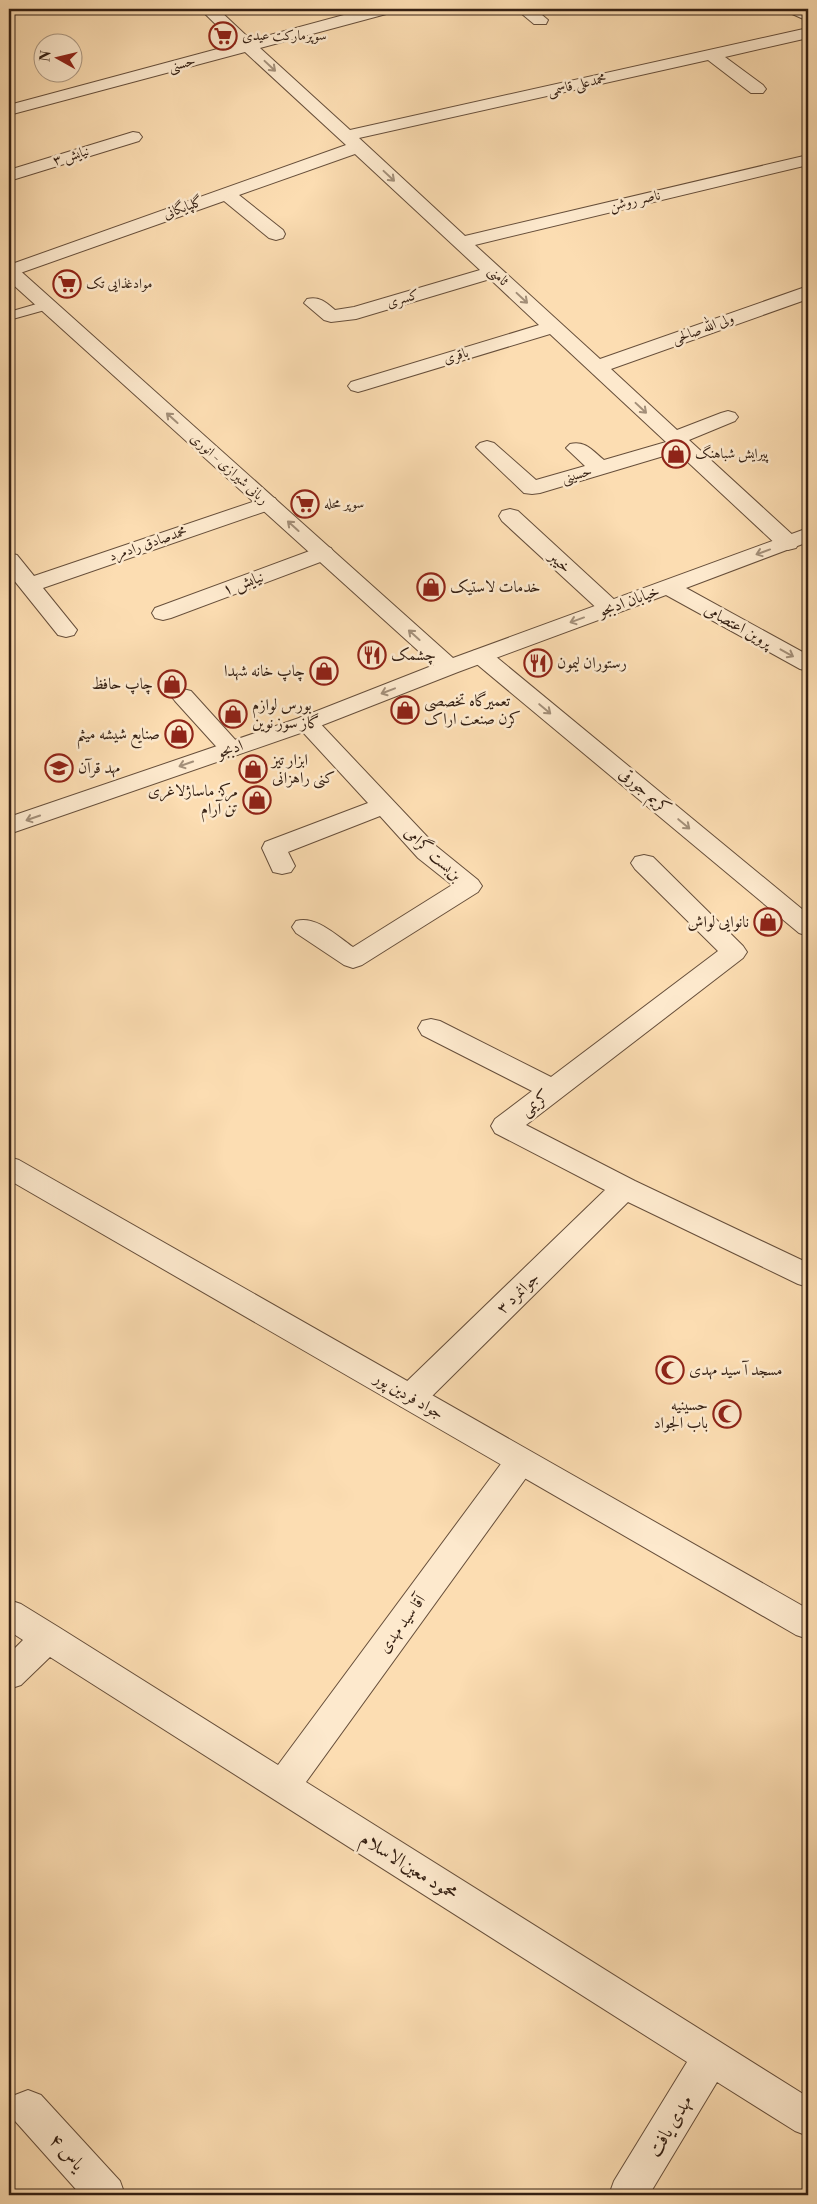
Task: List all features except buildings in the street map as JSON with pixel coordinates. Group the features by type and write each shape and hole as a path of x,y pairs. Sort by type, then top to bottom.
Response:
{"street":[{"name":"ثامنی","path":"208,9 677,441 798,539"},
{"name":"حسنی","path":"9,110 384,9"},
{"path":"524,9 540,20"},
{"path":"796,9 808,16"},
{"name":"محمدعلی قاسمی","path":"352,142 711,54 808,33"},
{"path":"711,54 757,89"},
{"name":"نیایش ۳","path":"9,176 133,137"},
{"name":"گلپایگانی","path":"9,271 225,193 352,142"},
{"name":"ناصر روشن","path":"462,242 808,160"},
{"path":"225,193 276,234"},
{"name":"ربانی شیرازی - انوری","path":"9,271 450,667"},
{"name":"کسری","path":"314,303 331,316 356,313 494,272"},
{"name":"ولی الله صالحی","path":"597,367 808,292"},
{"name":"باقری","path":"358,386 554,327"},
{"name":"حسینی","path":"487,446 532,488 600,468 677,441 728,417"},
{"path":"577,448 600,468"},
{"name":"محمدصادق رادمرد","path":"29,585 267,503"},
{"name":"خیبر","path":"510,516 610,608"},
{"name":"خیابان ادبجو","path":"450,667 798,539"},
{"name":"نیایش ۱","path":"163,613 323,553"},
{"path":"9,560 66,630"},
{"name":"پروین اعتصامی","path":"668,587 808,664"},
{"name":"کریم جورقی","path":"481,656 802,913"},
{"name":"ادبجو","path":"9,826 307,723 450,667"},
{"path":"183,696 231,749"},
{"name":"بن‌بست گرامی","path":"305,927 352,959 469,886 427,852 307,723"},
{"path":"282,866 274,848 384,806"},
{"name":"کریمی","path":"644,863 734,952 505,1126 625,1188 808,1276"},
{"path":"431,1028 552,1090"},
{"name":"جواد فردین پور","path":"9,1168 808,1625"},
{"name":"جوانمرد ۳","path":"411,1397 625,1188"},
{"name":"آقا سید مهدی","path":"283,1786 520,1462"},
{"name":"محمود معین‌الاسلام","path":"9,1614 808,2118"},
{"path":"9,1675 48,1638"},
{"name":"مهدی یافت","path":"628,2195 711,2057"},
{"name":"یاس ۴","path":"28,2108 106,2195"}],"lane":[{"path":"9,316 46,305"}],"place":[{"name":"سوپرمارکت عیدی","path":"223,36"},
{"name":"موادغذایی تک","path":"67,284"},
{"name":"پیرایش شباهنگ","path":"676,454"},
{"name":"سوپر محله","path":"305,504"},
{"name":"خدمات لاستیک","path":"431,587"},
{"name":"چشمک","path":"372,655"},
{"name":"رستوران لیمون","path":"538,663"},
{"name":"چاپ خانه شهدا","path":"324,671"},
{"name":"چاپ حافظ","path":"172,684"},
{"name":"تعمیرگاه تخصصی کرن صنعت اراک","path":"405,710"},
{"name":"بورس لوازم گاز سوز نوین","path":"233,714"},
{"name":"صنایع شیشه میثم","path":"179,734"},
{"name":"مهد قرآن","path":"59,768"},
{"name":"ابزار تیز کنی راهزانی","path":"253,769"},
{"name":"مرکز ماساژلاغری تن آرام","path":"257,800"},
{"name":"نانوایی لواش","path":"768,922"},
{"name":"مسجد آ سید مهدی","path":"670,1370"},
{"name":"حسینیه باب الجواد","path":"727,1414"}]}
